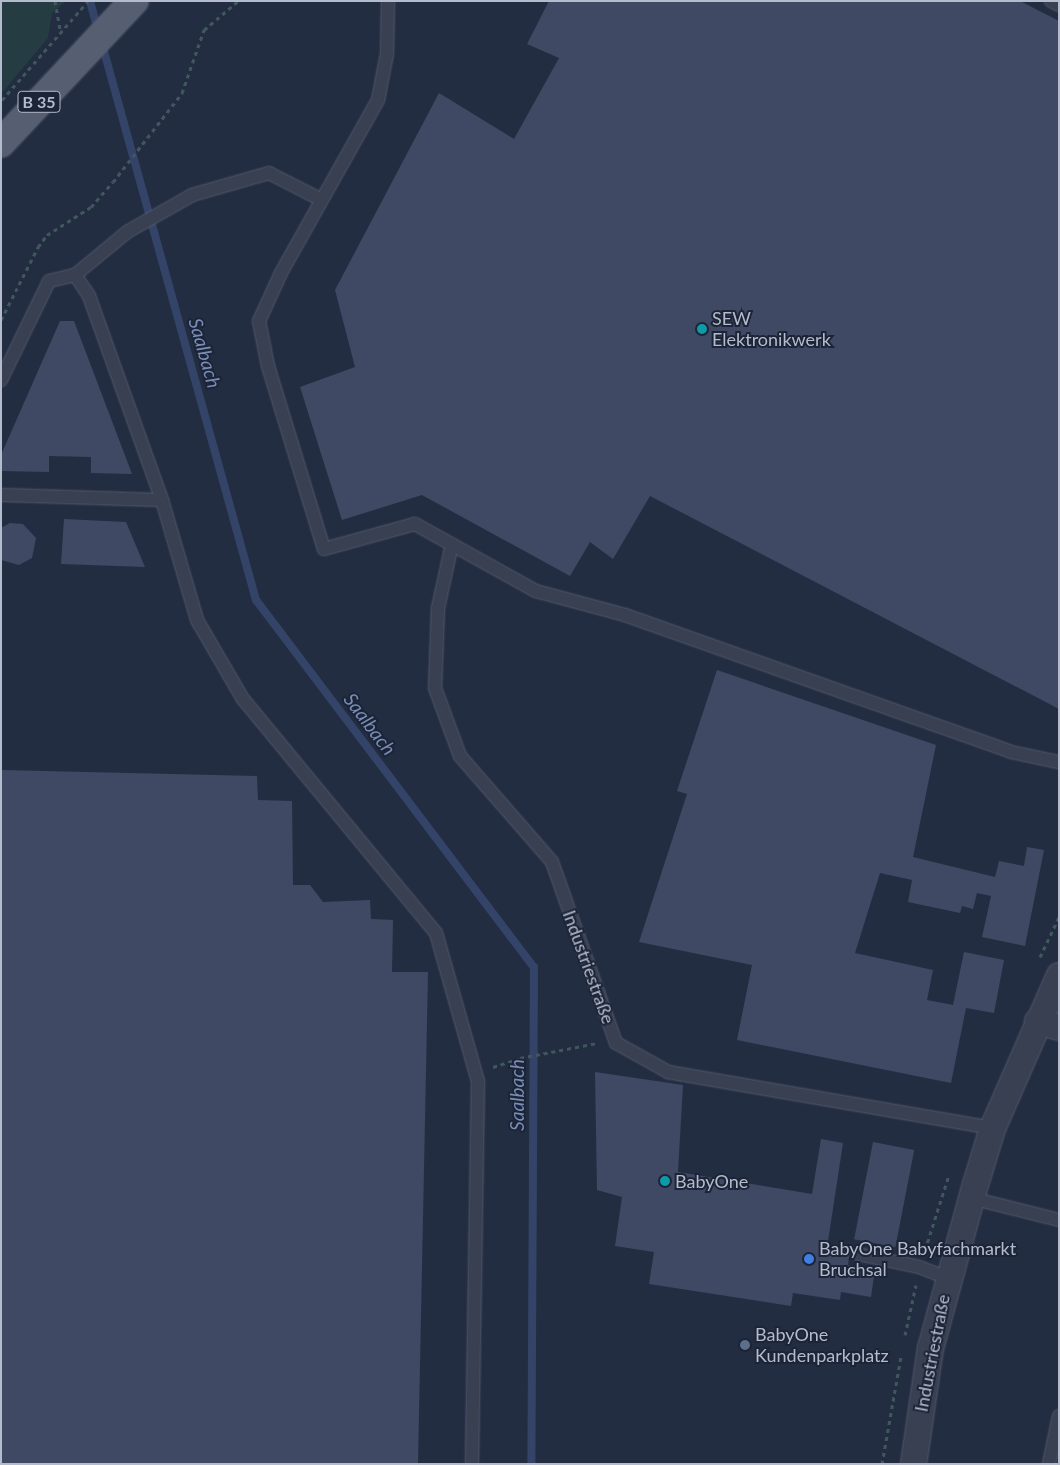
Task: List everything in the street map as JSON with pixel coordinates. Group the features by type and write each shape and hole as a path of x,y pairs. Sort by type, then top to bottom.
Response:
{"main road":[{"name":"B 35","path":"1,143 76,60 126,10"}],"street":[{"name":"Industriestraße","path":"913,1464 930,1348 971,1198 992,1128 1048,1024 1059,975"}],"lane":[{"path":"388,1 386,54 378,100 281,273 259,321 268,366 324,549 415,524 536,591 626,615 1011,752 1059,762"},
{"path":"1051,1 1059,5"},
{"path":"1,380 49,281 75,275 127,232 192,195 269,173 322,200"},
{"path":"75,275 89,296 162,500 197,620 243,699 436,933 476,1074 472,1464"},
{"path":"1,494 162,500"},
{"name":"Industriestraße","path":"452,544 438,608 435,688 460,756 552,862 616,1043 668,1072 992,1128"},
{"path":"971,1198 1059,1220"},
{"path":"858,1254 919,1267 948,1278"},
{"path":"1048,1464 1059,1416"}],"path":[{"path":"55,1 60,31"},
{"path":"1,100 78,10 88,1"},
{"path":"1,320 47,235 91,207 112,182 163,114 182,93 204,30 238,1"},
{"path":"476,1074 520,1058 615,1039"}],"shaded area":[{"path":"1,1 66,1 52,13 48,38 1,94"}],"building":[{"name":"SEW Elektronikwerk","path":"549,1 1020,1 1059,21 1059,709 650,496 613,559 590,542 570,576 422,495 342,520 300,387 355,367 335,290 439,93 514,139 559,58 527,44"},
{"path":"60,321 74,321 132,474 91,473 91,457 49,456 49,472 1,471 1,455"},
{"path":"64,519 126,522 145,567 61,564"},
{"path":"10,523 23,524 36,538 32,558 19,565 1,560 1,528"},
{"path":"717,670 936,745 913,857 995,877 999,861 1024,866 1027,847 1044,850 1025,946 982,937 991,896 977,893 973,909 962,906 960,913 908,902 912,880 880,873 855,953 933,970 927,1000 953,1005 964,952 1004,960 994,1013 966,1008 951,1083 737,1040 752,965 639,942 687,794 677,791"},
{"path":"1,770 257,776 258,800 292,801 293,885 310,885 323,902 370,900 371,919 393,920 392,972 428,972 418,1464 1,1464"},
{"name":"BabyOne","path":"595,1072 683,1085 678,1172 812,1194 821,1139 843,1143 827,1248 850,1251 848,1265 875,1269 871,1297 841,1292 840,1300 793,1293 791,1306 649,1284 654,1252 615,1246 622,1197 597,1190"},
{"path":"873,1142 914,1150 895,1247 854,1239"}],"waterway":[{"name":"Saalbach","path":"90,1 98,31"},
{"name":"Saalbach","path":"102,44 256,600 534,967 531,1464"}],"place":[{"name":"SEW Elektronikwerk","path":"702,329"},
{"name":"BabyOne","path":"665,1181"},
{"name":"BabyOne Babyfachmarkt Bruchsal","path":"809,1259"},
{"name":"BabyOne Kundenparkplatz","path":"745,1345"}]}
